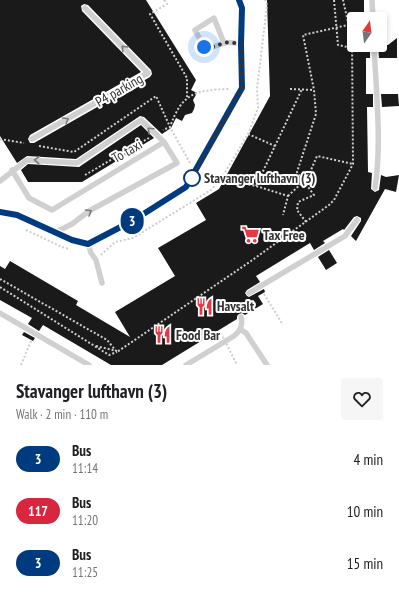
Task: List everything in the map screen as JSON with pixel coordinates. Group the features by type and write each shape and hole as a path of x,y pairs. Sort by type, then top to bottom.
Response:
{"lane":[{"path":"0,212 17,215 72,240 88,244 134,220 186,187 242,88 242,8 239,0"},
{"path":"372,0 373,12"},
{"name":"P4 parking","path":"31,142 148,73 85,8"},
{"path":"224,43 214,18 195,30 204,47 207,48 224,43 241,44"},
{"path":"374,52 378,150 378,170 375,188"},
{"path":"0,181 12,170 27,160 77,163 141,120 164,142 177,163 89,211 72,224 56,232"},
{"path":"12,170 29,198 52,210 164,142"},
{"path":"249,293 345,236 357,220"},
{"path":"88,244 91,253 96,260 102,283"},
{"path":"0,312 89,365"},
{"path":"186,365 234,336 242,326 241,317"},
{"path":"240,329 246,333 267,365"}],"path":[{"path":"164,0 167,4 150,14 187,78 187,97"},
{"path":"265,0 267,6"},
{"path":"334,0 338,45 347,47"},
{"path":"343,0 347,20"},
{"path":"306,222 297,210 298,202 314,195 297,172 316,114 314,90 303,35 347,25"},
{"path":"0,287 109,355 117,352 251,261 334,200 353,164 352,52"},
{"path":"170,127 175,112 187,97 205,89 229,89"},
{"path":"290,89 314,90"},
{"path":"256,186 302,89"},
{"path":"37,146 74,152 156,96 170,127 191,166"},
{"name":"To taxi","path":"85,175 170,127"},
{"path":"248,134 275,146"},
{"path":"0,139 31,142"},
{"path":"283,215 288,196 308,177 317,156 353,164"},
{"path":"221,179 256,186 288,196"},
{"path":"19,227 62,247 74,250"},
{"path":"96,260 103,253"},
{"path":"0,279 107,340 117,352"},
{"path":"264,293 284,326"},
{"path":"221,333 237,365"},
{"path":"21,365 31,340"},
{"path":"93,345 117,352"}],"building":[{"path":"0,0 146,0 196,80 191,90 197,93 193,100 195,105 194,109 192,113 185,115 182,121 176,118 171,128 162,134 144,117 140,116 76,159 27,156 17,163 0,136","holes":["84,4 88,5 151,70 152,74 150,77 34,143 30,143 28,139 30,135 141,72 82,11 81,6"]},
{"path":"267,0 364,0 364,12 347,12 347,52 370,52 370,58 366,58 366,94 373,94 373,107 367,107 368,172 372,173 371,189 375,192 379,190 381,175 386,177 399,175 396,192 385,189 356,241 351,236 361,221 361,218 357,216 354,217 344,230 343,229 323,241 325,243 314,250 310,243 256,276 260,282 247,290 245,293 249,297 264,289 265,292 258,296 263,304 245,315 242,313 239,314 237,319 162,365 111,365 43,325 39,331 28,324 32,318 0,300 0,266 5,269 10,261 78,301 76,305 130,337 115,312 175,276 158,248 206,220 196,203 219,189 270,96"},
{"path":"397,38 397,58 379,58 379,52 387,52 388,45"},
{"path":"381,94 398,94 399,106 382,107"},
{"path":"141,125 154,138 82,182 28,182 21,170 28,164 79,167"},
{"path":"329,250 337,263 326,270 318,257"},
{"path":"24,332 35,338 33,341 22,335"}],"bus line":[{"name":"3","path":"0,212 17,215 72,240 88,244 112,230 134,220 186,187 196,172 242,88 242,8 239,0"}],"place":[{"name":"Stavanger lufthavn (3)","path":"192,178"},
{"name":"Tax Free","path":"250,235"},
{"name":"Havsalt","path":"204,306"},
{"name":"Food Bar","path":"163,335"}],"route":[{"path":"192,178 191,180 242,88 241,44 224,43 207,48 204,47"}]}
